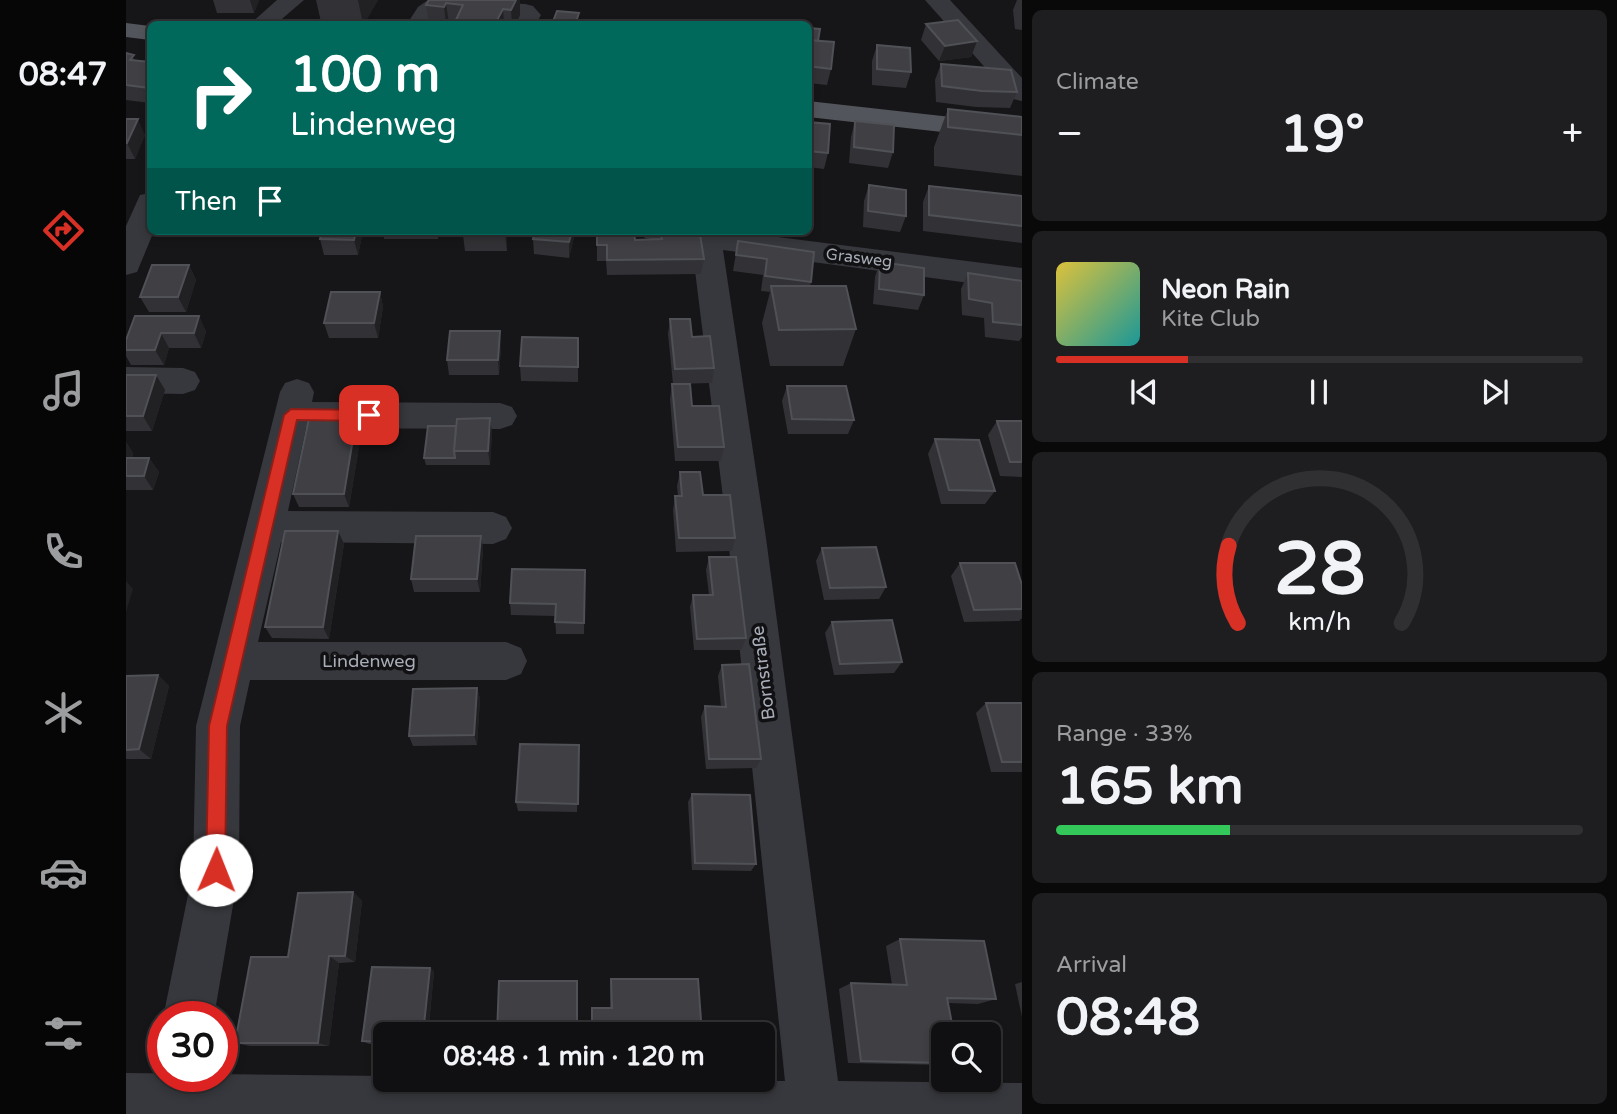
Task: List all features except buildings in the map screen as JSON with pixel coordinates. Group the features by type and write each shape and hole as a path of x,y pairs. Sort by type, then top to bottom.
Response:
{"main road":[{"path":"126,30 147,33"},
{"path":"812,109 1022,133"}],"street":[{"path":"266,21 292,0"},
{"path":"937,0 1022,93"},
{"path":"421,21 433,5 444,3 525,11 529,15 526,21"},
{"path":"126,265 147,210"},
{"name":"Grasweg","path":"684,235 1022,279"},
{"name":"Bornstraße","path":"706,238 748,551 815,1108"},
{"path":"126,380 183,381"},
{"path":"191,1001 216,870 218,726 231,661 294,403 500,416"},
{"path":"265,526 493,528"},
{"name":"Lindenweg","path":"231,661 506,661"},
{"path":"158,1092 815,1108 1022,1110"}],"route":[{"path":"216,870 218,726 231,661 291,415 369,415"}]}
